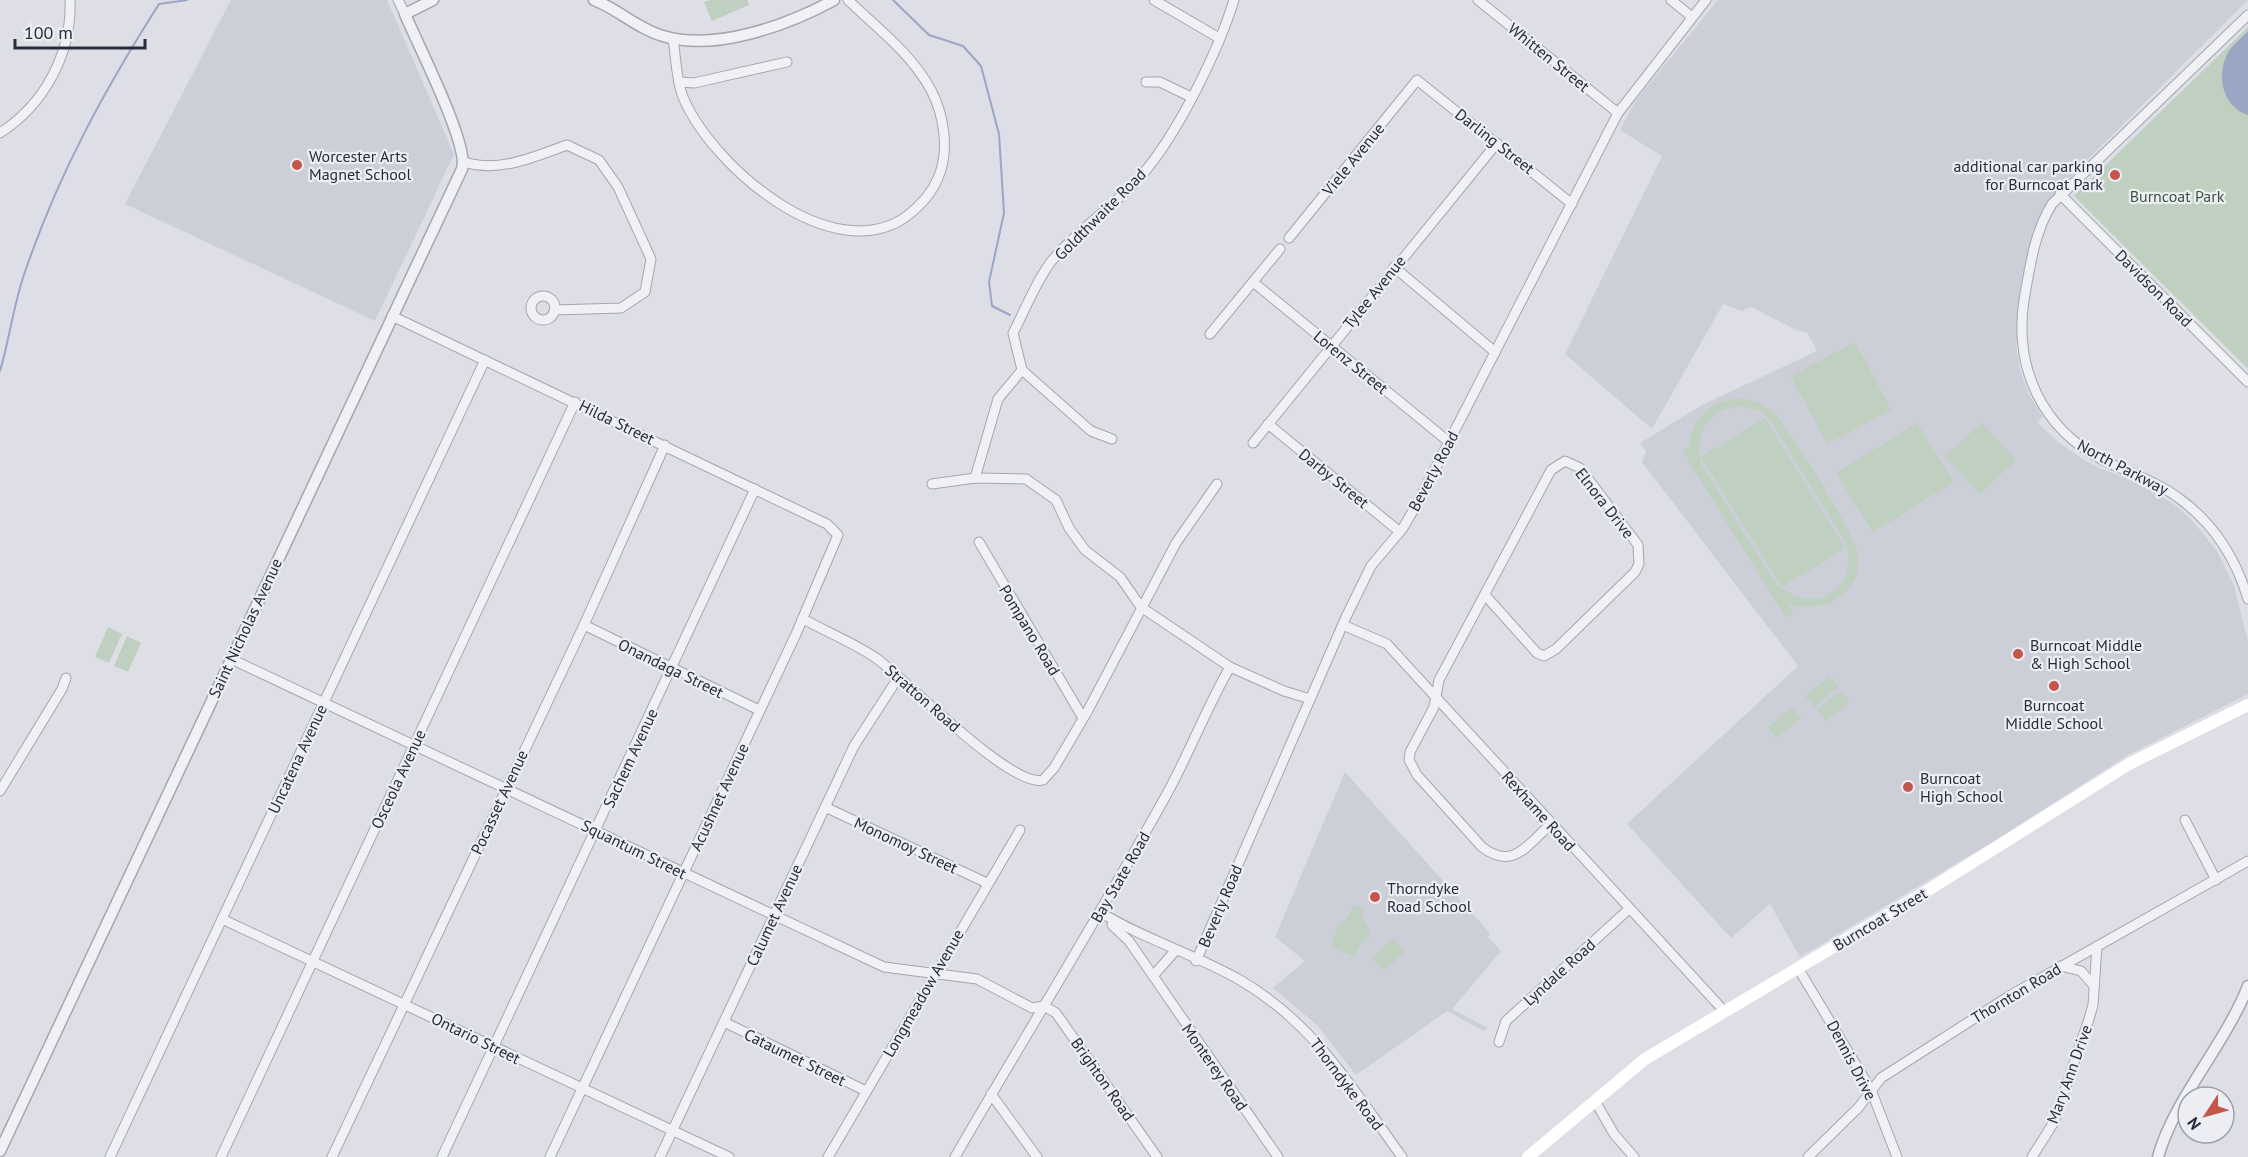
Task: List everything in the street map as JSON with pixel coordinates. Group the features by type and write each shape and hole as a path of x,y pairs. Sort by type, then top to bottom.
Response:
{"main road":[{"name":"Burncoat Street","path":"1528,1157 1645,1059 1798,968 2129,764 2248,705"}],"street":[{"path":"0,133 20,119 34,104 56,70 68,36 70,0"},
{"path":"398,0 460,142 464,162 478,167 499,168 567,146 599,160 618,187 651,259 645,292 621,308 554,310"},
{"path":"405,14 433,0"},
{"path":"594,0 640,26 673,39 695,42 749,32 789,20 834,0"},
{"path":"673,39 679,82 691,114 710,142 741,175 767,195 812,220 842,229 874,229 894,224 916,209 934,187 943,167 943,131 932,93 916,66 848,0"},
{"path":"1154,0 1219,38"},
{"name":"Goldthwaite Road","path":"1022,370 1014,333 1053,259 1140,177 1176,127 1219,38 1234,0"},
{"name":"Whitten Street","path":"1478,0 1618,113"},
{"path":"1671,0 1692,17"},
{"name":"Beverly Road","path":"1196,961 1310,699 1371,566 1400,532 1449,442 1618,113 1706,0"},
{"name":"North Parkway","path":"2248,15 2060,194 2047,212 2038,233 2022,316 2024,359 2036,396 2061,428 2082,447 2165,489 2205,520 2231,556 2248,599"},
{"path":"679,82 694,83 787,62"},
{"name":"Darling Street","path":"1417,80 1572,204"},
{"name":"Viele Avenue","path":"1289,238 1417,80"},
{"path":"1146,82 1160,82 1191,98"},
{"name":"Tylee Avenue","path":"1253,443 1497,143"},
{"name":"Saint Nicholas Avenue","path":"0,1151 464,162"},
{"name":"Davidson Road","path":"2060,194 2248,382"},
{"path":"1210,334 1280,249"},
{"path":"1394,267 1495,352"},
{"name":"Lorenz Street","path":"1253,282 1449,442"},
{"name":"Hilda Street","path":"392,316 827,524 838,535"},
{"name":"Uncatena Avenue","path":"110,1157 485,360"},
{"path":"975,478 998,399 1022,370 1091,431 1112,439"},
{"name":"Osceola Avenue","path":"221,1157 575,402"},
{"name":"Darby Street","path":"1268,424 1400,532"},
{"name":"Pocasset Avenue","path":"332,1157 584,625 665,446"},
{"name":"Elnora Drive","path":"1485,595 1537,653 1544,656 1551,654 1635,572 1639,564 1638,545 1580,468 1565,461 1557,464 1546,478 1439,680 1434,707 1410,752 1409,760 1424,783 1482,847 1500,858 1516,854 1551,824"},
{"path":"932,484 975,478 1026,479 1056,500 1070,528 1085,550 1120,577 1142,607 1230,667 1284,691 1310,699"},
{"path":"1083,718 1176,543 1217,484"},
{"name":"Sachem Avenue","path":"442,1157 755,489"},
{"name":"Acushnet Avenue","path":"550,1157 803,619 838,535"},
{"name":"Pompano Road","path":"979,542 1083,718"},
{"name":"Stratton Road","path":"803,619 869,654 991,756 1029,781 1038,782 1054,768 1083,718"},
{"name":"Onandaga Street","path":"584,625 759,710"},
{"name":"Rexhame Road","path":"1343,625 1387,644 1725,1012"},
{"name":"Squantum Street","path":"231,659 884,967 937,972 977,979 1032,1008 1044,1006"},
{"name":"Bay State Road","path":"955,1157 1100,912 1170,788 1206,709 1230,667"},
{"path":"0,791 62,689 66,678"},
{"name":"Calumet Avenue","path":"660,1157 860,736 898,678"},
{"name":"Monomoy Street","path":"825,807 987,884"},
{"path":"2185,820 2216,880"},
{"name":"Longmeadow Avenue","path":"828,1157 1020,830"},
{"name":"Thornton Road","path":"1808,1157 1859,1107 1881,1078 2061,966 2248,861"},
{"name":"Lyndale Road","path":"1499,1042 1506,1021 1629,909"},
{"name":"Thorndyke Road","path":"1100,912 1123,927 1245,983 1303,1026 1328,1054 1401,1157"},
{"name":"Monterey Road","path":"1100,912 1129,941 1278,1157"},
{"name":"Ontario Street","path":"222,919 405,1003 582,1090 729,1157"},
{"name":"Mary Ann Drive","path":"2032,1157 2049,1132 2061,1105 2089,1019 2097,946"},
{"path":"1153,976 1175,951"},
{"path":"2061,966 2080,971 2094,986"},
{"name":"Dennis Drive","path":"1798,968 1871,1090 1897,1157"},
{"path":"2158,1157 2175,1116 2226,1033 2248,986"},
{"name":"Brighton Road","path":"1044,1006 1056,1013 1157,1157"},
{"name":"Cataumet Street","path":"724,1022 866,1091"},
{"path":"991,1094 1037,1157"},
{"path":"1595,1101 1614,1134 1634,1157"}],"shaded area":[{"name":"Worcester Arts Magnet School","path":"231,0 387,0 454,154 375,321 125,204"},
{"path":"1718,0 2248,0 2074,173 2038,218 2023,283 2016,346 2020,370 2028,393 2043,417 2037,422 2057,441 2082,459 2101,469 2142,484 2176,506 2191,519 2217,551 2234,586 2248,641 2248,694 2128,755 2002,836 1800,957 1770,904 1731,938 1627,824 1798,666 1642,462 1646,451 1640,443 1702,405 1817,351 1807,332 1798,331 1751,307 1742,311 1723,304 1652,429 1565,354 1662,156 1620,130 1636,100"},
{"name":"Thorndyke Road School","path":"1345,772 1490,933 1488,937 1501,951 1452,1009 1488,1028 1484,1031 1447,1011 1356,1075 1317,1025 1273,988 1305,961 1275,937"}],"green space":[{"path":"747,0 749,5 712,21 704,2"},
{"name":"Burncoat Park","path":"2248,27 2248,369 2074,196"},
{"path":"1855,342 1891,410 1827,444 1791,376"},
{"path":"1743,398 1759,403 1772,411 1780,420 1833,502 1857,551 1858,566 1855,579 1840,597 1816,606 1789,605 1793,614 1786,618 1683,452 1689,448 1690,437 1699,419 1713,406 1732,399","holes":["1738,406 1762,412 1770,420 1846,543 1849,561 1846,576 1828,595 1815,598 1801,597 1787,591 1773,580 1701,464 1699,453 1701,434 1705,426 1718,413"]},
{"path":"1765,418 1845,548 1782,587 1701,457"},
{"path":"1917,423 1954,482 1873,532 1836,473"},
{"path":"1982,423 2016,460 1980,494 1945,456"},
{"path":"108,627 122,634 109,663 95,657"},
{"path":"127,636 141,643 128,672 114,666"},
{"path":"1829,676 1838,687 1814,707 1805,696"},
{"path":"1841,691 1850,702 1826,721 1817,710"},
{"path":"1792,707 1801,718 1777,738 1768,727"},
{"path":"1354,906 1364,907 1362,916 1371,934 1360,944 1354,957 1331,947 1338,925 1344,922"},
{"path":"1393,938 1405,951 1384,971 1371,958"}],"water":[{"path":"2248,31 2248,115 2231,104 2226,96 2222,76 2223,66 2231,48"}],"waterway":[{"path":"0,371 26,269 68,165 120,68 159,4 187,0"},
{"path":"893,0 929,35 963,46 981,66 999,134 1004,213 989,282 992,306 1010,315"}],"place":[{"name":"Worcester Arts Magnet School","path":"297,165"},
{"name":"additional car parking for Burncoat Park","path":"2115,175"},
{"name":"Burncoat Middle & High School","path":"2018,654"},
{"name":"Burncoat Middle School","path":"2054,686"},
{"name":"Burncoat High School","path":"1908,787"},
{"name":"Thorndyke Road School","path":"1375,897"}]}
